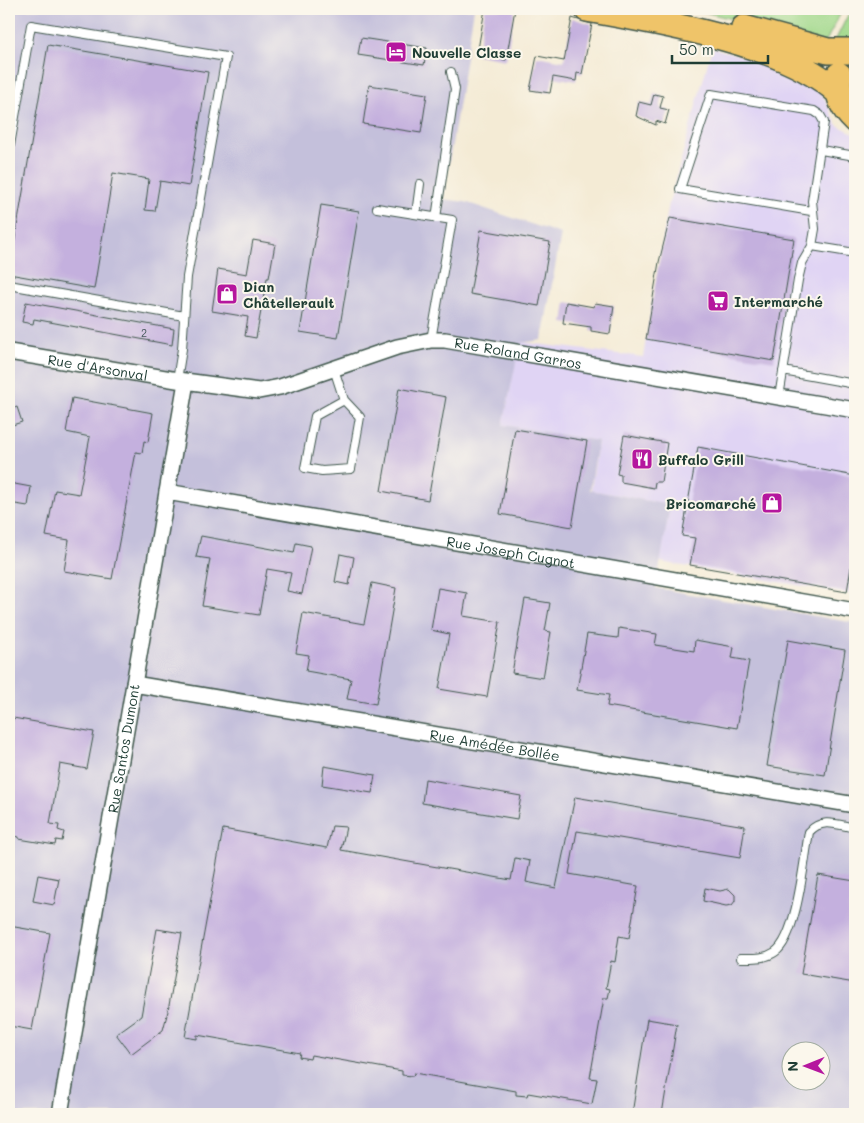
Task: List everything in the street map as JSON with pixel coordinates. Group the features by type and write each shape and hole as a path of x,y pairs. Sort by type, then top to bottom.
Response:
{"main road":[{"path":"587,9 707,34 769,53 810,70 838,92"},
{"path":"662,9 741,26 828,51 853,49"},
{"path":"853,49 840,70 838,92 842,103 855,120"}],"street":[{"name":"Rue Roland Garros","path":"182,381 259,391 280,387 397,348 431,340 455,342 855,410"},
{"name":"Rue d'Arsonval","path":"9,352 182,381"},
{"name":"Rue Santos Dumont","path":"60,1114 167,492 182,381"},
{"name":"Rue Joseph Cugnot","path":"167,492 855,611"},
{"name":"Rue Amédée Bollée","path":"134,684 855,805"}],"lane":[{"path":"9,151 31,26 226,57 188,277 184,316 182,381"},
{"path":"436,218 455,89 451,72"},
{"path":"779,397 800,271 802,263 812,246 815,229 811,211 824,122 820,115 814,111 711,94 680,188 811,211"},
{"path":"821,150 855,156"},
{"path":"416,214 420,184"},
{"path":"377,208 452,220 431,340"},
{"path":"812,246 855,253"},
{"path":"9,285 184,316"},
{"path":"334,369 344,400 360,417 351,469 322,471 305,468 315,416 344,400"},
{"path":"783,372 855,384"},
{"path":"741,958 759,958 774,953 785,942 793,922 809,832 816,824 824,822 855,828"}],"shaded area":[{"path":"9,9 474,9 443,199 465,202 561,234 542,340 520,343 503,425 598,441 590,490 670,505 656,588 855,623 855,1114 9,1114"},
{"path":"712,48 770,63 820,89 837,125 855,134 855,595 660,562 670,505 591,490 598,441 503,425 520,342 643,357 669,203"}],"green space":[{"path":"693,9 843,9 825,43"},
{"path":"851,9 855,9 855,36 847,42 833,45"}],"building":[{"path":"485,9 515,9 506,60 477,55"},
{"path":"572,18 592,24 582,74 577,73 576,81 553,77 550,93 530,90 537,56 564,61"},
{"path":"361,38 427,48 424,65 358,55"},
{"path":"48,45 208,72 189,186 160,181 155,211 145,210 149,179 113,173 94,289 9,274"},
{"path":"369,85 427,94 421,133 363,124"},
{"path":"654,94 663,96 660,108 669,110 665,124 656,121 656,125 636,116 639,102 651,105"},
{"path":"321,205 359,211 338,338 300,332"},
{"name":"Intermarché","path":"670,218 794,239 774,361 646,339 659,262"},
{"path":"481,230 550,242 539,306 470,294"},
{"path":"253,240 275,244 256,338 245,336 248,317 212,311 218,269 247,274"},
{"path":"26,302 174,329 172,345 34,319 33,324 22,322"},
{"path":"566,302 594,307 595,303 614,306 610,334 591,331 591,327 563,323"},
{"path":"399,388 446,397 428,500 381,491"},
{"path":"72,398 153,413 148,442 144,441 142,453 136,452 112,579 64,571 69,540 46,536 55,490 79,494 90,437 66,432"},
{"path":"17,407 22,422 9,426 9,410"},
{"path":"515,429 587,441 572,527 500,514"},
{"name":"Buffalo Grill","path":"624,435 667,443 661,482 655,482 654,488 621,482 621,475 617,474"},
{"name":"Bricomarché","path":"698,447 855,476 855,567 851,567 847,592 690,565 695,538 682,536"},
{"path":"9,483 31,487 28,506 9,503"},
{"path":"201,536 294,553 296,543 311,546 302,594 287,591 291,573 267,569 259,615 202,606 210,559 196,557"},
{"path":"340,554 354,557 349,585 335,582"},
{"path":"372,583 396,588 376,704 347,699 351,679 306,671 309,655 296,653 303,613 364,624"},
{"path":"438,588 467,593 463,616 500,622 487,697 439,689 449,634 431,630"},
{"path":"525,599 550,603 545,631 551,632 543,678 512,673"},
{"path":"619,628 657,634 655,645 694,651 695,640 734,647 732,658 749,661 737,728 607,706 609,695 577,690 587,634 618,638"},
{"path":"788,640 845,650 825,775 767,766"},
{"path":"13,718 94,732 87,769 60,764 50,824 59,825 58,830 64,832 62,841 56,840 55,845 19,839 19,837 9,835 12,817 9,817 9,733 11,733"},
{"path":"324,766 375,775 372,793 322,785"},
{"path":"425,779 521,796 517,819 422,803"},
{"path":"575,797 745,826 740,858 577,831 569,874 638,886 629,938 619,936 615,962 611,961 606,988 610,989 608,998 604,998 590,1078 597,1079 592,1104 528,1093 527,1096 516,1095 516,1091 414,1073 413,1076 402,1075 402,1071 311,1055 310,1059 299,1057 300,1053 197,1035 197,1039 185,1037 223,829 327,848 332,826 346,827 341,850 511,880 515,858 530,861 526,882 556,888"},
{"path":"38,875 59,879 54,905 33,901"},
{"path":"818,875 855,881 855,983 801,974"},
{"path":"705,888 720,891 729,889 735,895 735,901 732,905 726,906 703,901"},
{"path":"9,926 50,933 32,1030 9,1026"},
{"path":"157,929 182,933 168,1011 163,1030 131,1054 116,1034 141,1016"},
{"path":"647,1019 677,1024 662,1114 632,1114"}],"place":[{"name":"Nouvelle Classe","path":"396,52"},
{"name":"Dian Châtellerault","path":"227,294"},
{"name":"Intermarché","path":"718,301"},
{"name":"Buffalo Grill","path":"642,459"},
{"name":"Bricomarché","path":"772,503"}]}
